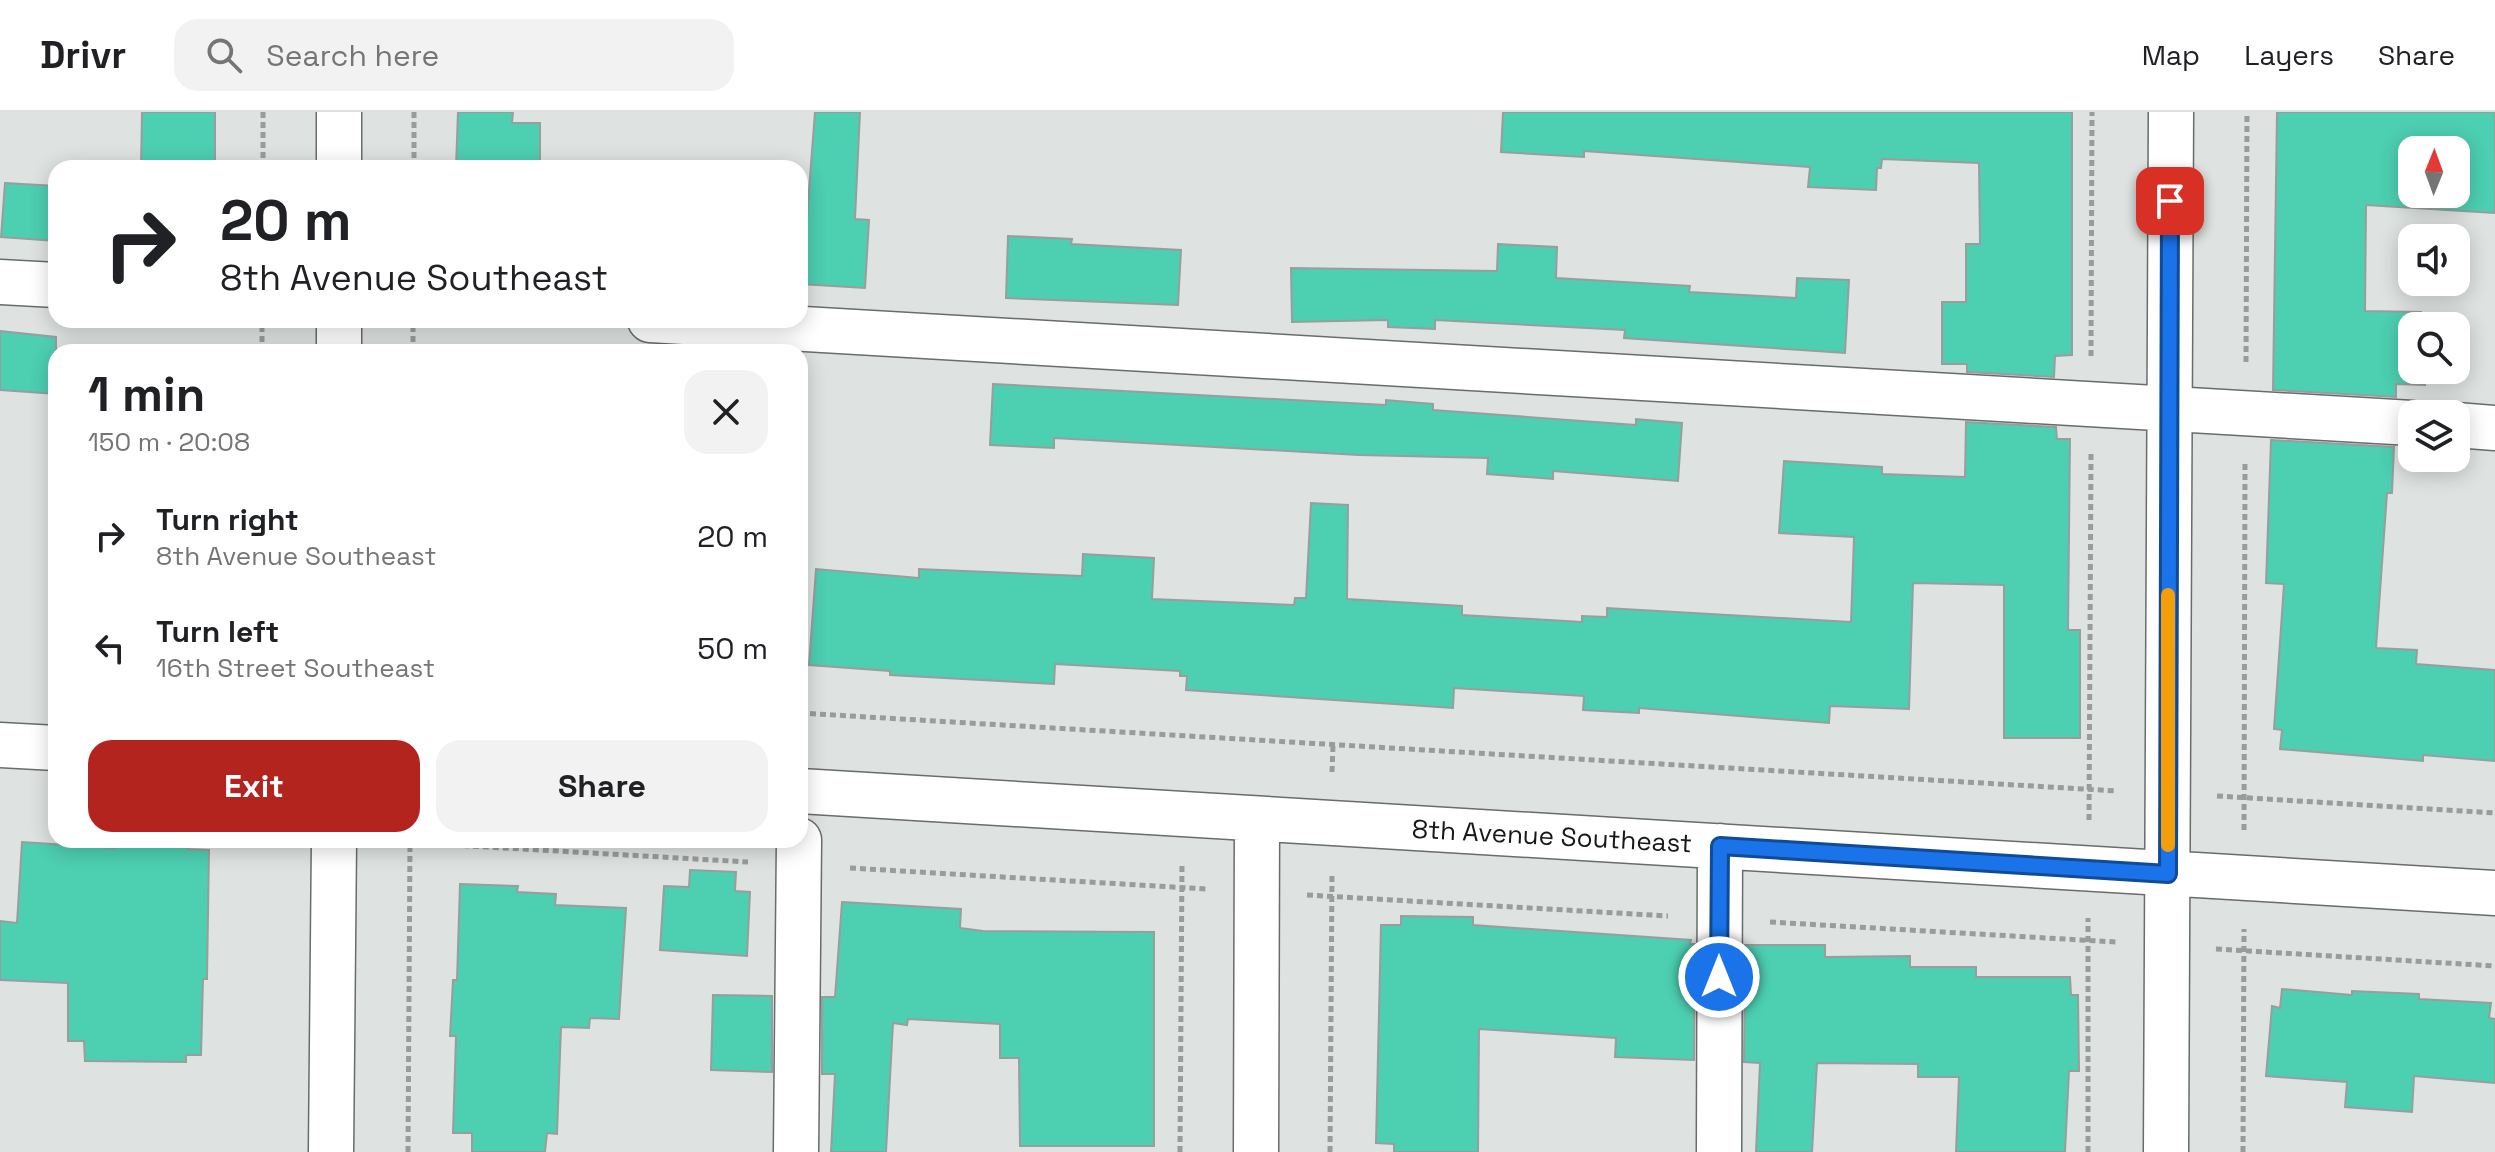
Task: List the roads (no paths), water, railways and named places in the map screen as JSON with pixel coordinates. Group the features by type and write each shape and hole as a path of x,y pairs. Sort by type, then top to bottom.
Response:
{"street":[{"path":"339,112 339,160"},
{"path":"2166,1152 2171,112"},
{"path":"0,282 48,285"},
{"path":"787,328 2398,422"},
{"path":"2470,426 2495,428"},
{"path":"0,745 48,748"},
{"name":"8th Avenue Southeast","path":"808,791 2495,893"},
{"path":"1256,1152 1257,819"},
{"path":"1719,1152 1720,846"},
{"path":"331,1152 334,848"},
{"path":"796,1152 799,848"}]}
